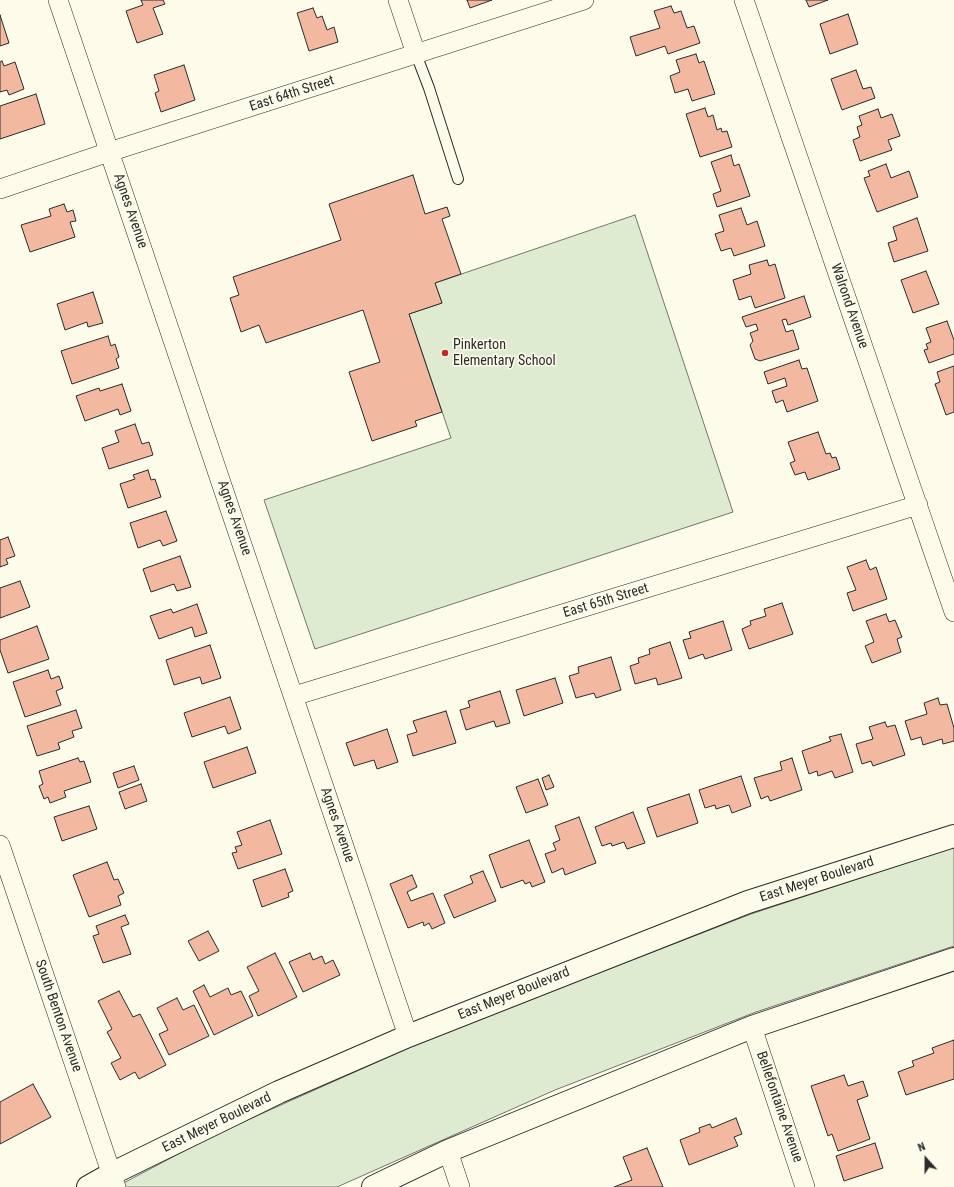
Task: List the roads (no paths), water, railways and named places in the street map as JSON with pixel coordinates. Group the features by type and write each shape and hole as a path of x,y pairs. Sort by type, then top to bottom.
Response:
{"main road":[{"name":"East Meyer Boulevard","path":"88,1187 113,1181 279,1092 408,1036 748,902 954,836"},
{"path":"373,1187 448,1151 752,1027 954,959"}],"street":[{"name":"Agnes Avenue","path":"58,0 408,1036"},
{"path":"398,0 416,54"},
{"name":"East 64th Street","path":"0,189 109,152 584,0"},
{"name":"Walrond Avenue","path":"744,0 954,612"},
{"name":"East 65th Street","path":"294,696 918,505"},
{"name":"South Benton Avenue","path":"0,845 113,1181"},
{"name":"Bellefontaine Avenue","path":"752,1027 805,1187"},
{"path":"448,1151 460,1187"}],"lane":[{"path":"416,54 458,179"}],"place":[{"name":"Pinkerton Elementary School","path":"445,353"}]}
